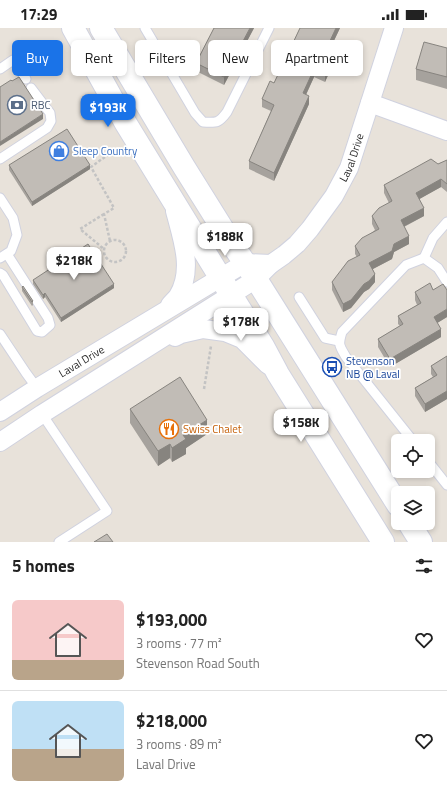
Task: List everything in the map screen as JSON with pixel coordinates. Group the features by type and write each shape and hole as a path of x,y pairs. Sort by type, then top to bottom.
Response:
{"main road":[{"path":"73,28 125,122 264,346 278,374 384,542"},
{"path":"101,28 188,174 391,494"},
{"path":"413,530 421,542"}],"street":[{"name":"Laval Drive","path":"0,442 131,358 226,286 250,271 271,264 297,244 321,216 349,168 394,28"},
{"path":"370,102 447,131"},
{"name":"Laval Drive","path":"163,312 178,296 185,280 186,267 185,250 171,198"},
{"name":"Laval Drive","path":"0,412 163,312 226,286"},
{"name":"Laval Drive","path":"131,358 181,334 209,329 225,332 242,339 278,374"}],"lane":[{"path":"145,28 195,113 203,122 213,123 221,120 227,112 269,28"},
{"path":"0,68 13,60 26,79"},
{"path":"0,159 48,128 51,120 50,113 32,88"},
{"path":"0,198 13,218 17,234 11,251 4,256 48,318 50,325 42,332 37,331 3,275 0,273"},
{"path":"407,434 346,357 339,341 342,332 406,265 424,258 433,238 447,222"},
{"path":"424,258 438,268 447,282"},
{"path":"299,297 325,338 339,341"},
{"path":"0,334 37,388"},
{"path":"42,414 107,511 59,542"},
{"path":"435,470 447,485"}],"path":[{"path":"104,250 110,241 114,240 124,244 126,251 124,258 118,262 111,261 106,256 104,250 80,229 114,208 90,167 110,154"},
{"path":"104,214 110,241"},
{"path":"204,389 212,342"}],"building":[{"path":"214,28 250,28 244,40 208,40 208,69 200,65 200,55"},
{"path":"300,28 336,28 330,40 294,40"},
{"path":"424,42 447,48 447,77 416,69"},
{"path":"277,76 311,76 303,93 309,96 274,173 249,161 274,105 262,99 270,81 274,83"},
{"name":"RBC","path":"19,77 43,114 0,142 0,87"},
{"name":"Sleep Country","path":"67,129 90,165 32,202 9,165"},
{"path":"431,159 438,164 447,160 447,184 441,179 416,193 424,208 401,220 409,236 394,244 392,251 369,263 375,274 364,284 351,300 343,304 332,282 348,261 360,255 355,246 362,238 379,229 372,216 379,208 392,201 384,185"},
{"path":"88,244 114,284 61,318 45,293 43,295 33,280"},
{"path":"430,283 433,290 443,284 447,290 447,309 434,317 441,329 390,359 378,339 403,324 398,316 421,303 415,292"},
{"path":"23,286 33,301 32,302 22,287"},
{"path":"447,356 447,391 425,404 415,388 437,375 431,366"},
{"name":"Swiss Chalet","path":"180,377 207,420 183,435 186,439 172,448 170,444 158,451 130,409"},
{"path":"107,534 113,542 94,542"}],"place":[{"name":"RBC","path":"17,105"},
{"name":"Sleep Country","path":"59,151"},
{"name":"Stevenson NB @ Laval","path":"332,367"},
{"name":"Swiss Chalet","path":"169,429"}]}
